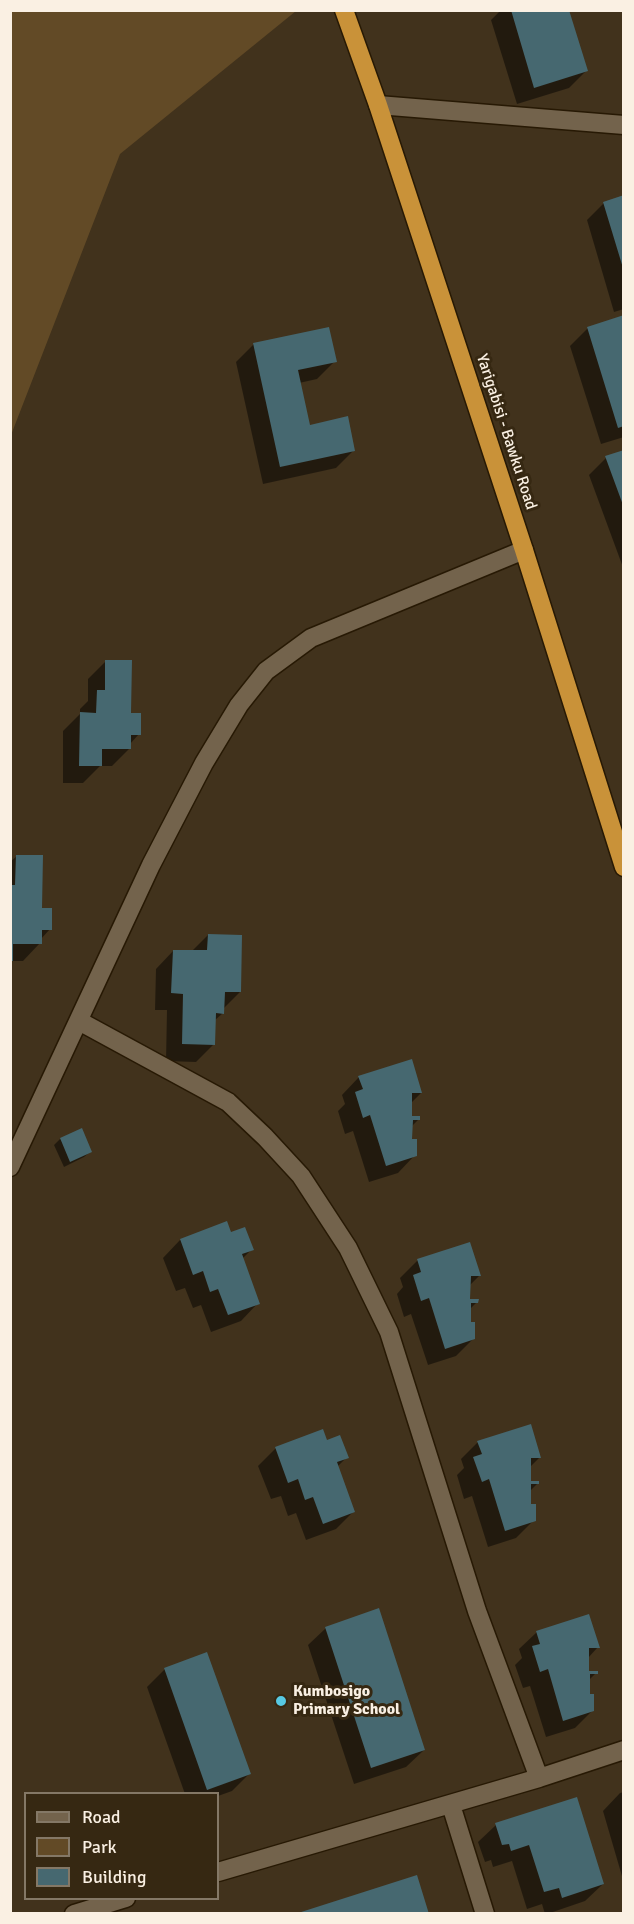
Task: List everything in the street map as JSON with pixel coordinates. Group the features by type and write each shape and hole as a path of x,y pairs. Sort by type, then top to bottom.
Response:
{"highway":[{"name":"Yarigabisi - Bawku Road","path":"344,10 378,105 524,550 624,867"}],"street":[{"path":"378,105 624,125"},
{"path":"10,1167 151,865 204,763 239,705 266,670 311,638 524,550"},
{"path":"79,1021 228,1102 266,1137 301,1176 348,1248 389,1332 477,1611 539,1778"},
{"path":"219,1872 451,1805 624,1750"},
{"path":"451,1805 485,1914"},
{"path":"74,1914 123,1900"}],"green space":[{"path":"11,10 296,11 120,154 11,435"}],"building":[{"path":"511,10 569,10 588,71 534,88"},
{"path":"624,195 624,267 623,268 603,202"},
{"path":"624,315 624,426 618,428 587,327"},
{"path":"329,327 337,362 298,370 310,425 348,416 355,451 280,467 253,343"},
{"path":"624,450 624,505 623,505 605,456"},
{"path":"105,660 132,660 131,713 141,713 141,735 131,735 131,749 102,749 102,766 79,766 80,712 96,713 97,690 105,690"},
{"path":"16,855 43,855 42,908 52,908 52,930 42,930 42,944 13,944 13,961 10,961 10,885 15,885"},
{"path":"208,934 242,935 241,992 225,992 224,1014 216,1013 215,1045 182,1044 183,994 171,993 173,950 207,950"},
{"path":"412,1059 422,1093 412,1093 412,1116 420,1116 420,1120 413,1120 412,1139 417,1139 417,1156 386,1166 370,1115 363,1118 355,1092 363,1089 358,1076"},
{"path":"82,1128 92,1152 70,1162 60,1138"},
{"path":"227,1221 231,1232 245,1227 254,1250 242,1254 260,1304 228,1315 218,1289 210,1292 203,1271 193,1275 180,1239"},
{"path":"470,1242 481,1276 471,1276 470,1299 479,1299 478,1303 471,1303 471,1322 475,1322 475,1339 445,1349 429,1298 421,1301 413,1275 421,1272 417,1259"},
{"path":"531,1424 541,1458 531,1458 531,1481 539,1481 539,1484 531,1484 531,1504 536,1504 536,1521 505,1531 489,1479 482,1482 473,1457 482,1454 477,1441"},
{"path":"323,1429 327,1440 340,1435 349,1458 337,1462 355,1512 323,1524 313,1497 305,1500 298,1479 288,1483 275,1447"},
{"path":"379,1608 425,1750 371,1768 325,1627"},
{"path":"589,1614 600,1648 589,1648 589,1671 598,1671 598,1674 590,1674 590,1694 594,1694 594,1711 563,1721 548,1669 540,1672 532,1646 540,1644 536,1631"},
{"path":"207,1652 251,1774 207,1790 164,1668"},
{"path":"577,1797 604,1884 562,1898 559,1888 544,1892 529,1845 511,1851 509,1844 502,1845 495,1823"},
{"path":"417,1875 429,1914 298,1914 298,1913"}],"place":[{"name":"Kumbosigo Primary School","path":"281,1701"}]}
